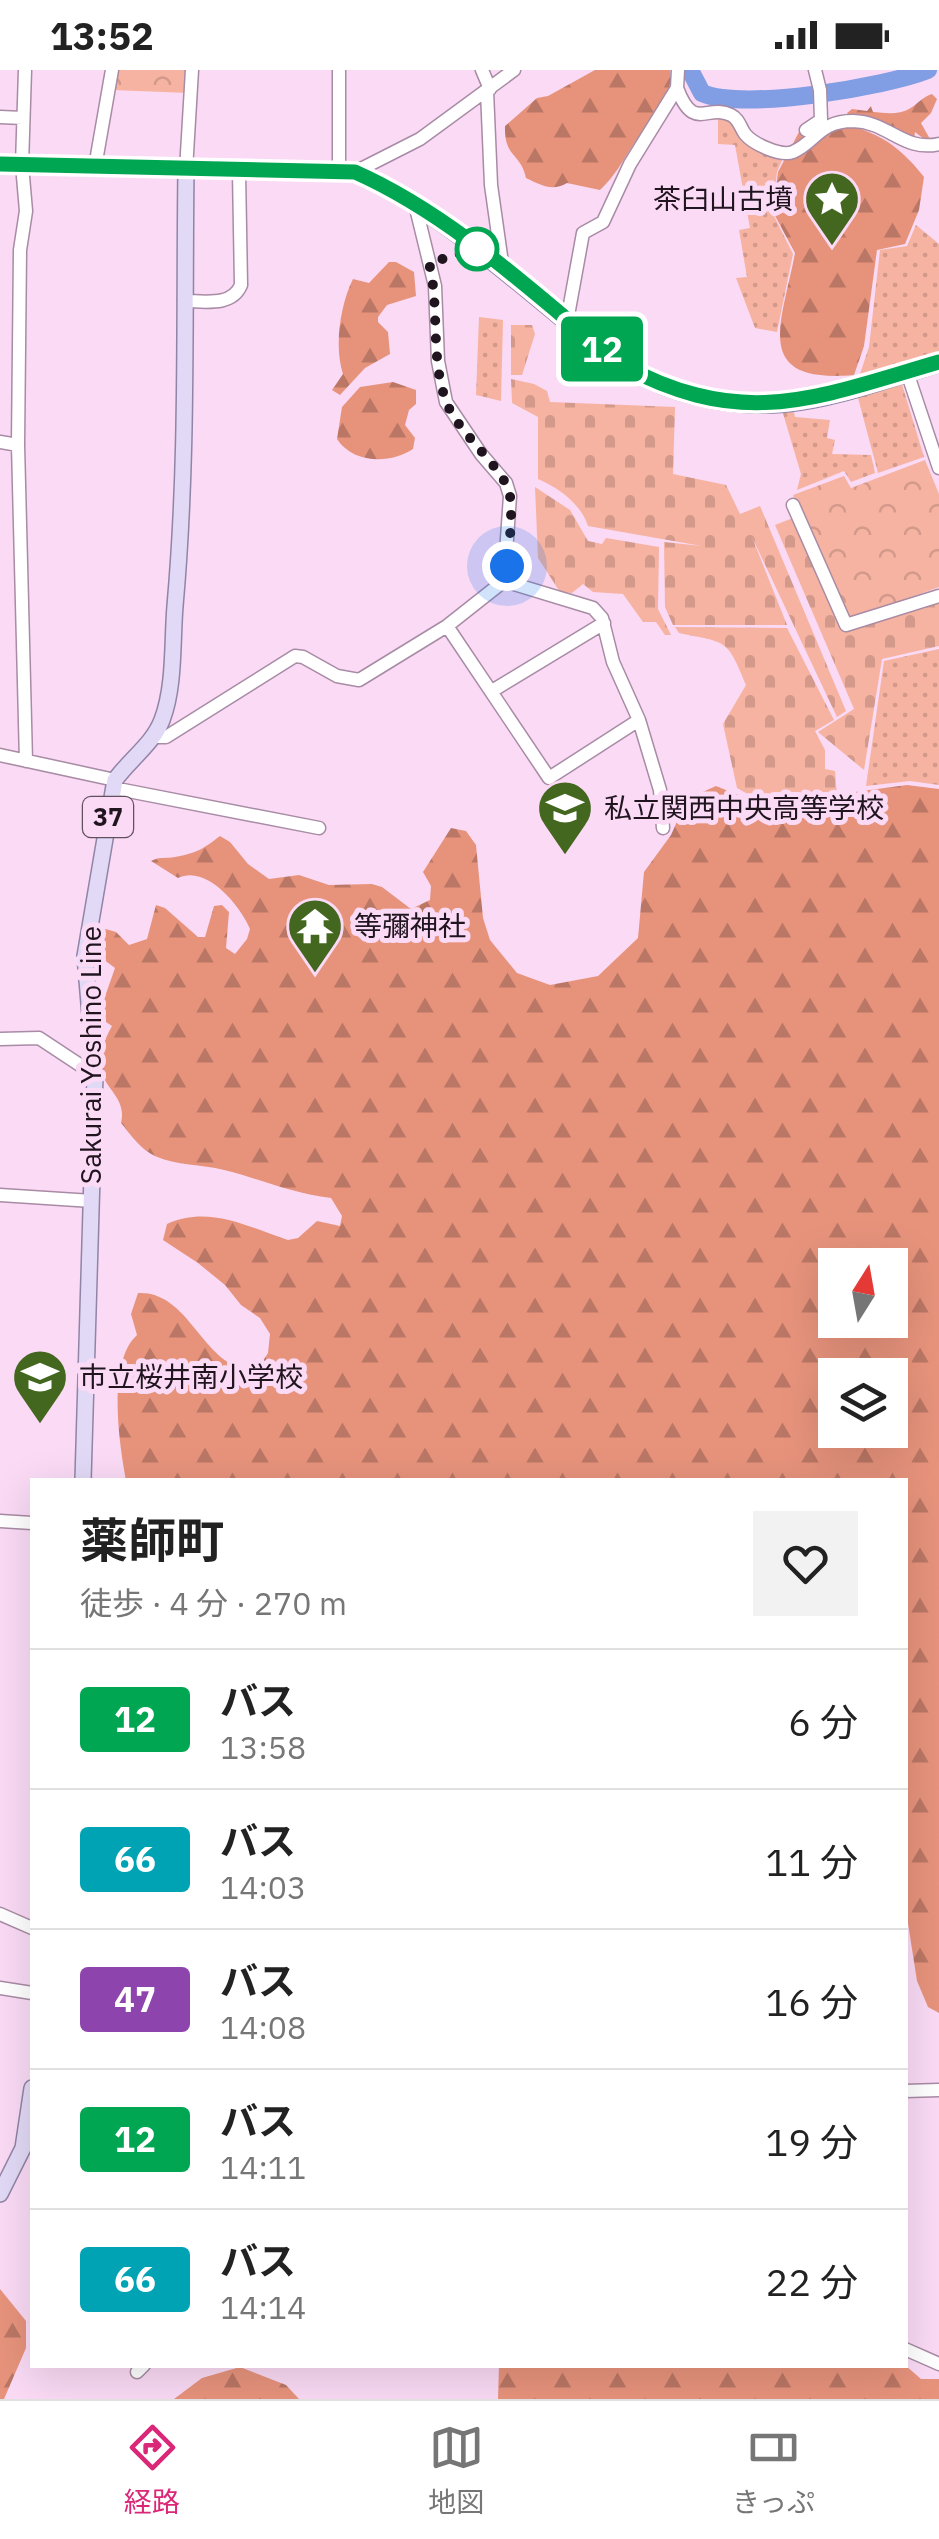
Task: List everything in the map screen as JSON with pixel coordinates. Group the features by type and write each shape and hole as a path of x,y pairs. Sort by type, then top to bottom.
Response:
{"highway":[{"path":"0,164 347,172 415,203 620,364 645,378 691,394 738,403 771,404 809,399 939,362"}],"main road":[{"name":"37","path":"114,784 128,760 154,737 167,705 178,584 185,427 186,170"},
{"name":"Sakurai Yoshino Line","path":"83,1478 95,1074 85,956 114,784"},
{"path":"0,2194 23,2148 30,2101"}],"street":[{"path":"25,70 22,165 26,212 20,250 18,445 26,761"},
{"path":"95,168 112,70"},
{"path":"186,170 192,70"},
{"path":"339,70 347,172 408,146 514,70"},
{"path":"482,70 488,90 491,185 503,270"},
{"path":"678,70 677,88 683,104 693,112 704,116 728,114 736,118 747,138 783,153 792,153 830,126 849,121 870,124 917,147 939,144"},
{"path":"783,153 806,129 821,120 815,70"},
{"path":"567,321 583,233 603,222 630,164 677,88"},
{"path":"0,118 23,118"},
{"path":"184,301 227,300 238,293 239,172"},
{"path":"154,737 166,738 295,656 349,681 359,680 447,626 504,581 510,496 506,483 446,402 438,361 435,286 415,203"},
{"path":"906,372 939,468"},
{"path":"0,442 18,445"},
{"path":"794,505 846,625 939,596"},
{"path":"504,581 593,608 604,623 613,662 638,720 660,790 662,828"},
{"path":"492,691 604,623"},
{"path":"447,626 549,778 638,720"},
{"path":"0,755 319,828"},
{"path":"0,1039 39,1038 95,1074"},
{"path":"0,1195 92,1201"},
{"path":"0,1521 30,1523"},
{"path":"0,1914 30,1927"},
{"path":"0,1988 30,1993"},
{"path":"908,2091 939,2090"},
{"path":"908,2350 939,2364"}],"green space":[{"path":"116,70 191,70 189,93 112,90"},
{"path":"595,70 670,70 668,92 659,111 600,190 567,183 546,186 526,178 507,144 505,126 537,98"},
{"path":"932,94 937,99 921,123 930,139 915,132 914,140 851,119 847,113 852,109 867,111 871,106 873,112 901,112"},
{"path":"718,117 730,117 746,141 784,155 777,172 772,212 793,254 777,332 755,328 736,278 747,277 739,230 750,228 735,145 718,144"},
{"path":"828,121 882,138 924,177 919,210 905,244 877,250 864,346 854,375 799,370 786,359 781,344 784,303 795,253 773,212 778,172 799,132"},
{"path":"916,225 939,244 939,353 859,377 869,347 880,250 907,246"},
{"path":"389,262 414,272 416,296 387,305 378,322 388,332 390,354 365,368 340,395 332,390 343,374 339,339 348,289 353,279 369,283"},
{"path":"479,317 503,320 501,401 476,395"},
{"path":"511,325 532,325 535,334 522,375 511,375"},
{"path":"511,379 547,391 550,402 675,407 673,474 726,485 740,514 760,506 846,711 837,717 752,537 787,625 673,625 665,607 664,542 702,546 588,526 568,498 538,479 538,417 512,403"},
{"path":"901,381 924,457 878,473 857,394"},
{"path":"393,382 416,390 416,404 409,410 405,425 415,438 413,449 384,459 353,453 337,439 342,407 360,387"},
{"path":"793,409 795,417 830,420 827,438 835,440 832,454 871,455 875,473 851,482 844,471 797,490 801,474 782,410"},
{"path":"925,460 939,494 939,587 849,620 793,495 844,476 851,488"},
{"path":"535,487 570,510 588,541 602,544 606,538 659,547 658,609 671,635 665,635 656,622 643,622 623,594 593,592 583,584 572,593 560,592 538,558"},
{"path":"798,516 853,624 939,600 939,646 882,659 864,770 818,732 854,709 775,525"},
{"path":"675,627 787,628 834,720 815,731 825,750 825,769 835,771 837,797 841,801 816,812 803,812 761,801 737,788 723,724 746,685 734,658 723,645 679,633"},
{"path":"939,649 939,785 910,781 866,786 884,661"},
{"path":"907,785 939,789 939,2013 928,2007 917,1981 908,1923 908,1478 126,1478 118,1425 118,1383 128,1347 137,1335 131,1314 138,1293 154,1295 179,1310 210,1346 233,1365 256,1372 268,1353 270,1334 260,1318 198,1263 163,1240 167,1224 213,1217 288,1240 298,1238 317,1221 340,1226 342,1216 331,1198 155,1156 121,1123 119,1101 102,1074 100,1062 112,1026 106,1022 102,1005 115,968 99,956 93,943 102,928 116,932 129,945 147,939 156,905 165,908 198,937 205,937 214,906 222,905 229,912 226,948 235,954 250,929 221,889 200,877 178,878 151,861 194,852 220,836 269,879 299,875 329,885 372,884 411,909 430,900 431,886 423,872 451,828 466,831 476,845 483,918 490,940 517,973 550,985 598,976 638,938 644,872 671,835 687,799 716,786 785,814 834,811 855,792"},
{"path":"0,2289 26,2321 26,2348 4,2399 0,2399"},
{"path":"243,2368 286,2385 299,2399 174,2399 202,2378"},
{"path":"499,2368 908,2368 921,2379 939,2379 939,2399 498,2399"}],"waterway":[{"path":"690,70 702,93 749,99 815,95 928,70"}],"bus line":[{"name":"12","path":"0,164 355,172 393,189 446,225 620,364 645,378 691,394 738,403 788,403 826,396 939,362"}],"place":[{"name":"茶臼山古墳","path":"832,248"},
{"name":"私立関西中央高等学校","path":"565,857"},
{"name":"等彌神社","path":"315,975"},
{"name":"市立桜井南小学校","path":"40,1426"}],"route":[{"path":"477,249 429,263 435,286 438,361 446,402 506,483 510,496 507,566"}]}
